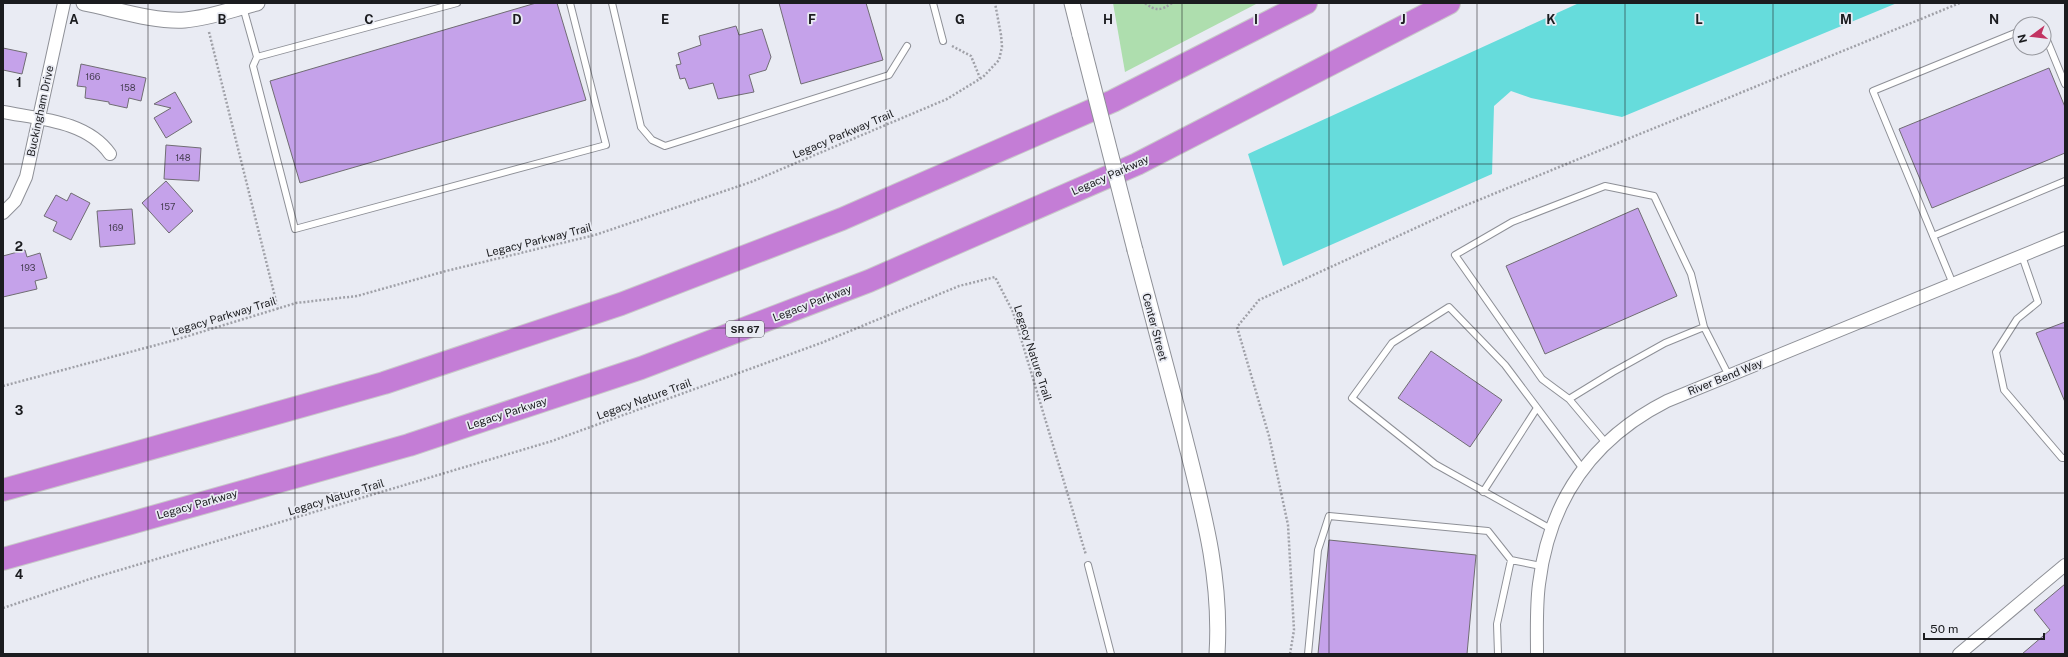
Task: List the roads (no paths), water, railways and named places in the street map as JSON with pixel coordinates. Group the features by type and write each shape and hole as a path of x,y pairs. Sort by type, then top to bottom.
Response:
{"highway":[{"path":"3,490 384,383 621,304 842,219 1113,101 1306,3"},
{"name":"Legacy Parkway","path":"3,559 409,445 656,363 869,281 1137,164 1449,3"}],"street":[{"name":"Buckingham Drive","path":"3,213 15,201 22,190 64,3"},
{"path":"84,3 161,19 184,20 205,17 250,5"},
{"name":"Center Street","path":"1072,3 1207,528 1215,580 1218,628 1216,654"},
{"path":"3,112 82,130 103,144 110,154"},
{"name":"River Bend Way","path":"1537,654 1538,586 1545,547 1551,530 1564,498 1583,469 1606,443 1630,423 1650,410 1729,376 2065,238"},
{"path":"1961,653 2065,565"}],"lane":[{"path":"257,57 457,3"},
{"path":"250,5 257,57 253,66 295,229 606,146 570,3"},
{"path":"612,3 641,127 652,140 665,146 889,75 908,46"},
{"path":"933,3 943,41"},
{"path":"1953,284 1873,91 2012,34"},
{"path":"2052,52 2065,84"},
{"path":"1933,236 2065,181"},
{"path":"1606,443 1569,399 1542,379 1455,255 1512,222 1605,186 1654,196 1691,274 1704,327 1729,376"},
{"path":"2022,256 2038,302 2016,319 1996,352 2004,390 2062,458 2065,458"},
{"path":"1551,530 1435,464 1352,398 1392,343 1448,307 1505,365 1583,469"},
{"path":"1569,399 1612,372 1665,343 1704,327"},
{"path":"1483,492 1537,408"},
{"path":"1308,654 1318,550 1330,516 1488,531 1511,560 1542,566"},
{"path":"1498,654 1497,624 1511,560"},
{"path":"1088,565 1111,654"}],"water":[{"path":"1579,3 1897,3 1622,117 1531,98 1511,91 1494,106 1492,174 1283,266 1248,154"}]}
